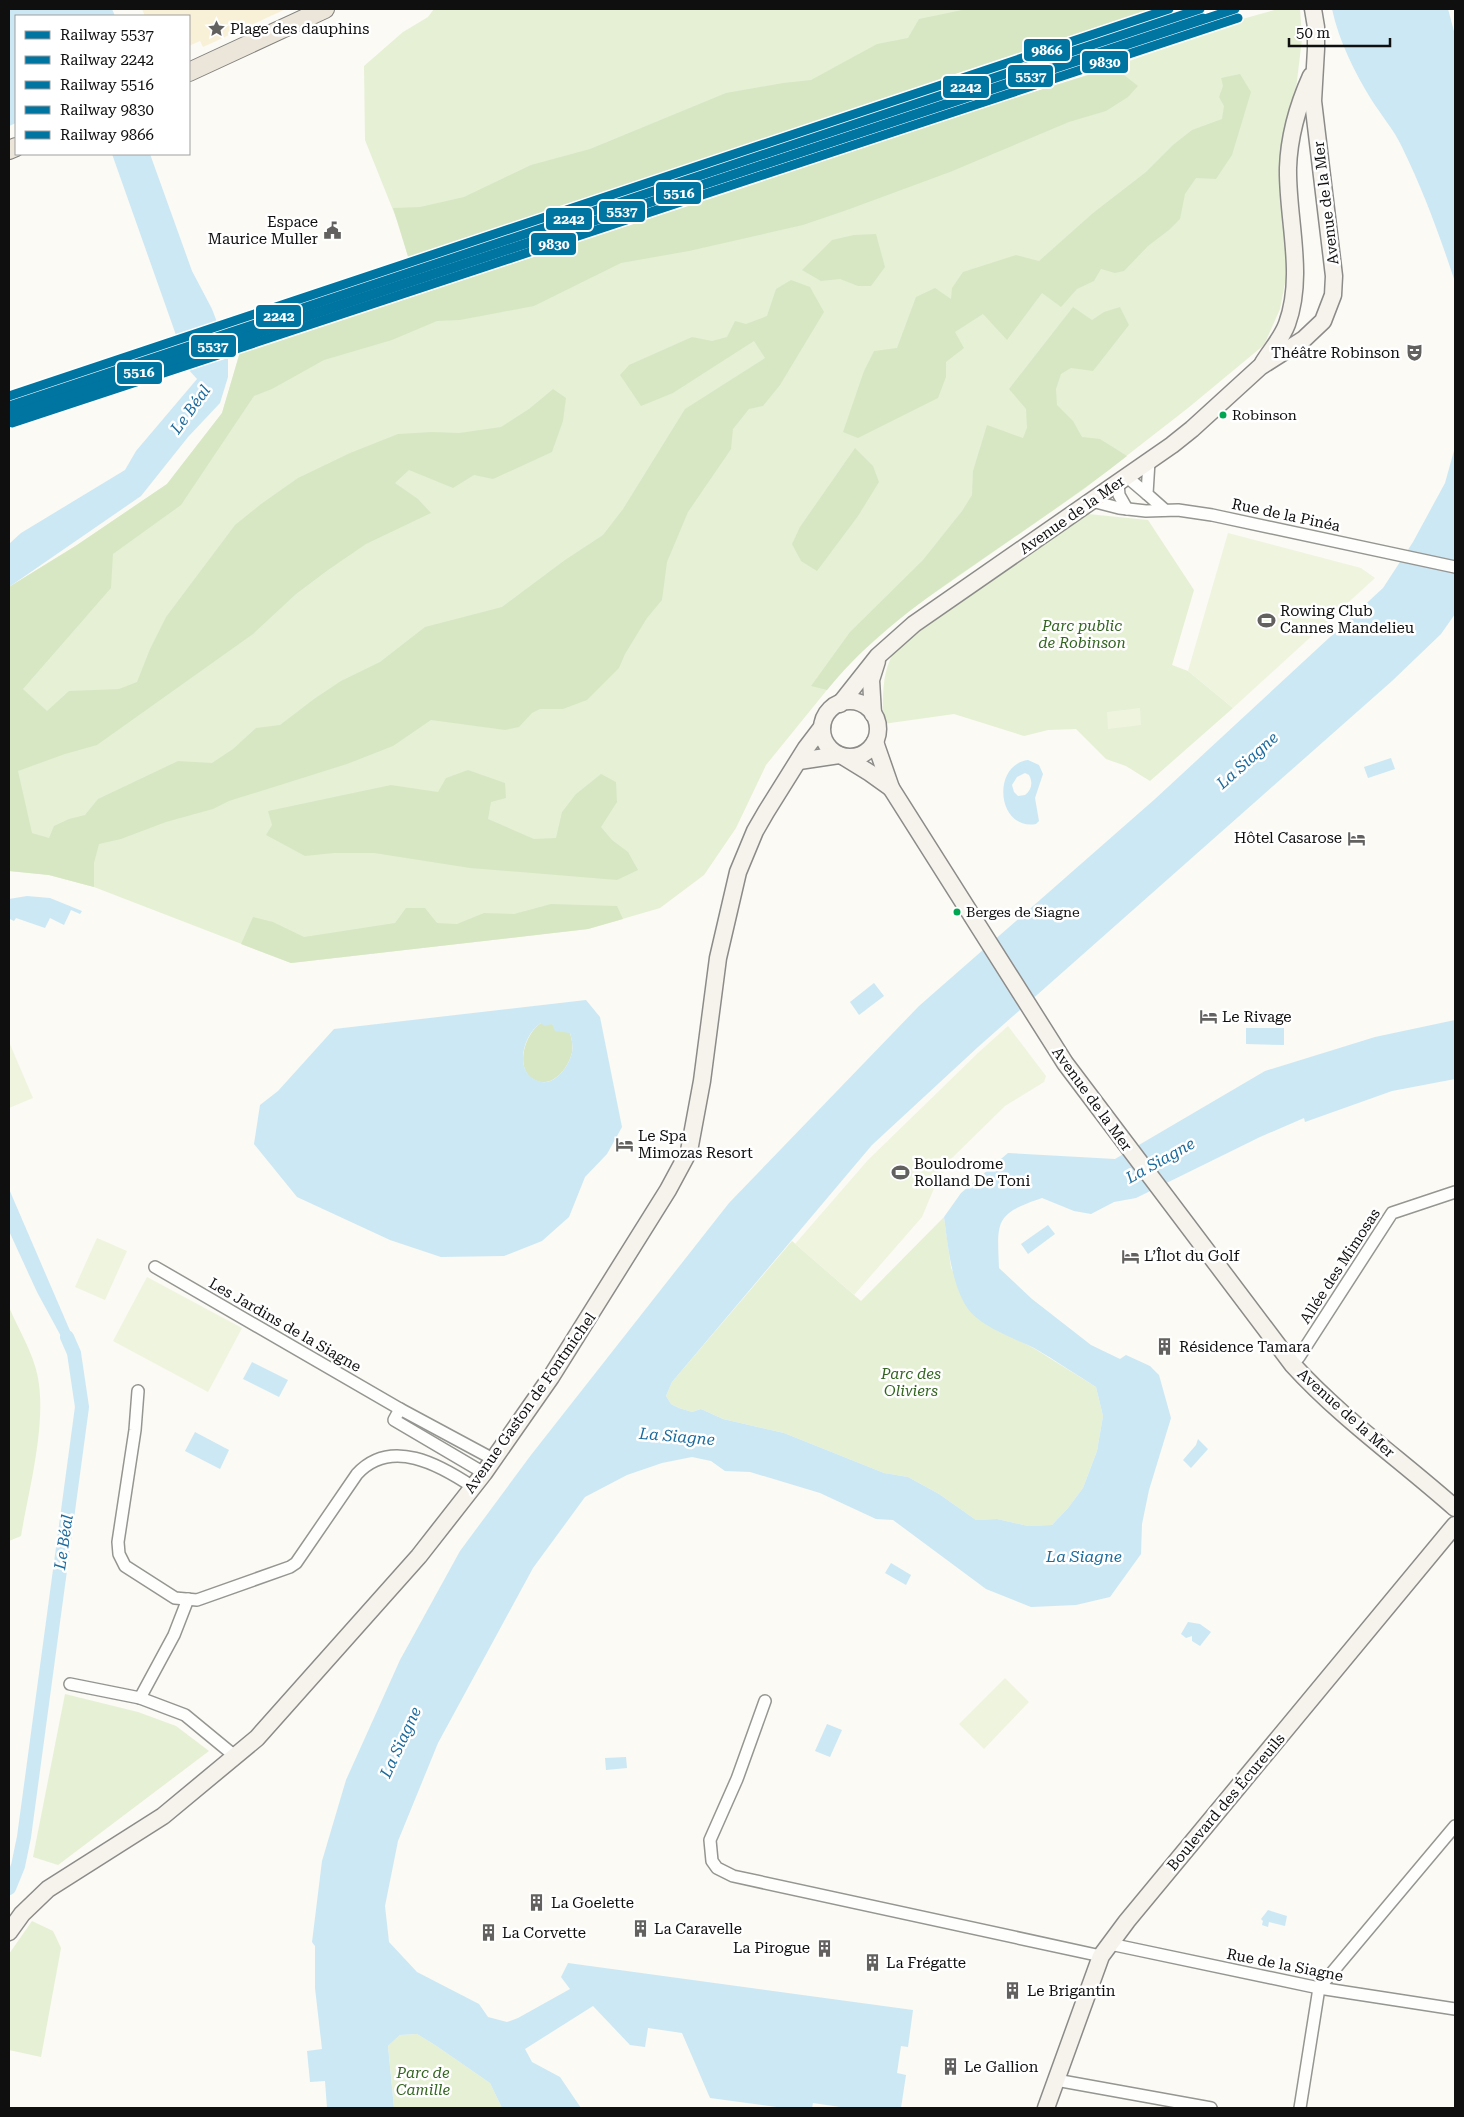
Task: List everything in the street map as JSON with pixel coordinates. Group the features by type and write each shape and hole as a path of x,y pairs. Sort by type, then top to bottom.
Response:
{"main road":[{"path":"190,72 325,9"},
{"name":"Avenue de la Mer","path":"840,704 878,656 914,624 1149,461 1192,429 1260,367 1304,339 1323,321 1333,295 1332,255 1313,102 1316,27 1313,9"},
{"name":"Avenue de la Mer","path":"1260,367 1288,322 1295,263 1288,170 1289,152 1302,96 1315,66"},
{"path":"878,656 871,680 873,714 878,728 875,742 891,788"},
{"path":"873,714 868,708 854,702 840,704 828,713 822,727 826,744 841,756 870,772 891,788"},
{"name":"Avenue Gaston de Fontmichel","path":"9,1932 22,1914 48,1889 163,1816 236,1757 275,1719 400,1578 473,1487 584,1326 672,1183 689,1151 700,1089 718,958 738,872 755,831 822,727"},
{"path":"799,761 862,755 875,742"},
{"name":"Avenue de la Mer","path":"891,788 1065,1063 1292,1364 1340,1411 1455,1508"},
{"name":"Boulevard des Écureuils","path":"1046,2108 1106,1950 1127,1921 1455,1524"}],"street":[{"path":"1147,494 1149,461"},
{"path":"1126,508 1119,495 1122,480 1147,494 1165,510"},
{"name":"Rue de la Pinéa","path":"1092,502 1146,511 1165,510 1212,515 1380,550 1455,568"},
{"name":"Allée des Mimosas","path":"1292,1364 1299,1357 1392,1212 1455,1192"},
{"name":"Les Jardins de la Siagne","path":"155,1267 400,1409 488,1466"},
{"path":"138,1391 135,1430 118,1542 118,1554 125,1566 175,1598 197,1600 282,1571 296,1563 357,1474 365,1465 372,1461 398,1456 415,1458 434,1463 473,1487"},
{"path":"400,1409 394,1420 488,1466"},
{"path":"140,1698 174,1635 188,1599"},
{"path":"70,1684 140,1698 185,1715 236,1757"},
{"name":"Rue de la Siagne","path":"765,1701 737,1780 710,1840 712,1860 717,1868 724,1873 1106,1950 1319,1988 1455,2009"},
{"path":"1300,2108 1319,1988 1455,1826"},
{"path":"1056,2080 1211,2108"}],"green space":[{"path":"434,9 1159,9 410,263 399,225 365,140 364,66 403,32 428,17"},
{"path":"967,9 1159,9 410,263 393,208 420,207 464,197 531,165 590,149 726,93 811,80 877,44 908,38 919,19"},
{"path":"1278,9 1300,9 1302,39 1295,97 1279,172 1286,216 1288,267 1280,309 1264,345 1188,408 1084,489 907,612 848,664 766,765 736,828 704,875 660,908 588,929 291,963 94,887 49,875 9,871 9,587 77,545 167,484 222,413 240,352 417,288 680,201 1114,67 1228,23"},
{"path":"1114,67 1138,86 1128,97 1106,111 1069,122 950,172 803,225 689,251 621,263 534,306 460,320 437,321 392,340 324,360 272,389 254,396 181,505 113,554 111,588 23,689 47,711 69,691 119,689 137,682 150,649 166,617 235,525 298,478 350,453 398,434 459,433 501,427 529,409 553,389 566,398 563,421 552,452 493,479 474,475 453,488 409,470 395,483 418,499 431,513 366,544 328,570 296,594 253,634 97,745 18,771 32,833 49,838 54,826 69,819 85,815 98,799 178,761 212,763 233,749 256,728 280,725 341,681 380,662 425,627 502,607 565,560 603,535 623,509 685,409 765,358 754,341 673,393 641,406 620,375 629,365 692,337 712,341 727,337 735,321 746,324 767,316 776,289 791,280 810,287 824,312 780,385 763,406 749,409 733,429 731,449 688,512 667,562 662,600 647,618 625,654 619,668 587,700 563,709 540,709 532,713 519,727 505,730 431,720 393,746 347,764 229,801 213,809 166,822 121,839 99,844 94,863 94,887 49,875 9,871 9,587 77,545 167,484 222,413 240,352 417,288 680,201"},
{"path":"1240,74 1251,92 1232,155 1216,179 1196,178 1185,194 1180,219 1148,246 1124,271 1115,273 1101,269 1094,281 1077,289 1061,307 1042,293 1007,340 983,314 955,332 964,348 946,362 946,377 938,398 858,438 843,432 864,371 874,351 897,348 916,297 935,288 951,299 952,288 963,272 1016,255 1039,261 1093,213 1146,172 1173,145 1192,130 1222,119 1224,106 1219,97 1223,86 1221,78"},
{"path":"876,234 885,267 871,286 858,286 840,279 821,281 802,270 832,240 854,235"},
{"path":"1073,307 1092,320 1104,312 1120,307 1129,325 1093,371 1071,368 1061,374 1056,389 1057,405 1073,421 1082,437 1100,439 1127,456 899,619 862,652 827,690 811,686 850,632 923,560 962,511 972,495 973,471 987,425 1023,438 1027,428 1026,409 1009,389"},
{"path":"855,448 873,466 879,482 858,516 817,571 801,561 792,544 800,527"},
{"name":"Parc public de Robinson","path":"1088,514 1148,520 1194,590 1172,665 1188,671 1233,708 1150,781 1126,766 1106,759 1076,729 1048,730 1024,736 954,714 883,724 886,670 893,654 899,647 906,640"},
{"name":"Rowing Club Cannes Mandelieu","path":"1228,533 1361,568 1375,578 1233,708 1188,671"},
{"path":"1140,708 1141,725 1108,729 1107,712"},
{"path":"468,770 505,783 506,798 491,802 488,819 534,839 556,838 562,812 576,794 601,774 616,782 617,802 601,827 612,840 628,852 638,870 617,880 470,868 374,853 334,853 305,856 266,835 272,825 268,811 391,785 438,792 446,778"},
{"path":"551,904 617,906 623,919 588,929 291,963 241,944 253,917 273,922 304,937 395,923 406,908 425,908 437,923 457,924 484,913 514,914"},
{"path":"541,1023 552,1024 570,1033 573,1047 569,1061 563,1071 554,1079 543,1082 537,1081 530,1076 525,1070 523,1062 526,1044 530,1035"},
{"name":"Boulodrome Rolland De Toni","path":"1008,1026 1046,1076 1044,1082 1005,1106 951,1159 935,1186 922,1217 854,1295 795,1244 868,1160"},
{"path":"9,1042 33,1098 9,1108"},
{"name":"Parc des Oliviers","path":"944,1217 951,1268 979,1319 1035,1349 1096,1387 1103,1416 1097,1451 1083,1488 1052,1525 1028,1526 997,1519 976,1520 939,1494 908,1477 884,1473 784,1433 723,1419 701,1409 692,1412 671,1404 666,1396 672,1382 792,1241 861,1301"},
{"path":"97,1238 127,1251 105,1300 75,1287"},
{"path":"147,1277 242,1328 208,1392 113,1341"},
{"path":"9,1307 35,1366 39,1385 40,1406 37,1451 21,1536 9,1541"},
{"path":"1005,1678 1029,1702 984,1749 959,1724"},
{"path":"65,1694 138,1712 176,1726 209,1751 58,1865 33,1857"},
{"path":"32,1921 53,1931 61,1948 41,2057 9,2050 9,1954"},
{"name":"Parc de Camille","path":"417,2034 490,2083 502,2108 394,2108 388,2046 400,2035"}],"sand":[{"name":"Plage des dauphins","path":"142,9 286,9 203,47 200,41 190,46 190,15 145,15"}],"water":[{"path":"9,9 112,9 115,15 15,15 15,123 9,126"},
{"path":"1332,9 1448,9 1455,35 1455,282 1431,213 1410,163 1353,67 1339,33"},
{"path":"112,155 150,155 192,271 212,309 228,351 228,377 220,403 188,437 141,496 9,587 9,544 21,533 125,470 136,451 197,379 188,369"},
{"name":"La Siagne","path":"1455,447 1455,614 1441,634 1392,681 978,1047 872,1145 672,1382 666,1396 671,1404 679,1408 692,1412 701,1409 723,1419 784,1433 884,1473 908,1477 939,1494 976,1520 997,1519 1028,1526 1052,1525 1083,1488 1097,1451 1103,1416 1096,1387 1050,1357 979,1320 966,1306 954,1274 944,1217 961,1193 1008,1153 1115,1159 1265,1071 1375,1037 1455,1020 1455,1079 1392,1091 1305,1122 1304,1118 1260,1137 1136,1198 1114,1202 1091,1214 1074,1211 1042,1198 1015,1209 1002,1221 998,1239 999,1268 1032,1299 1091,1345 1120,1359 1126,1355 1150,1366 1159,1375 1171,1418 1149,1490 1142,1524 1141,1554 1110,1597 1076,1605 1031,1607 986,1589 893,1520 876,1519 820,1493 750,1472 725,1471 711,1461 692,1457 662,1463 627,1475 585,1497 533,1568 438,1743 398,1841 385,1906 389,1942 417,1972 479,2004 488,2017 507,2022 518,2018 570,1989 561,1977 568,1963 913,2010 908,2047 901,2046 897,2073 906,2075 901,2108 847,2108 813,2103 812,2108 784,2108 710,2098 682,2033 648,2028 645,2047 630,2045 593,2006 525,2049 532,2062 560,2077 581,2108 502,2108 490,2083 417,2034 400,2035 388,2046 394,2108 327,2108 325,2081 310,2082 307,2051 322,2049 315,1988 315,1946 312,1942 322,1861 346,1780 400,1660 460,1551 531,1455 729,1203 919,1006 1155,799 1383,588 1413,542 1445,483"},
{"path":"1391,758 1395,769 1368,778 1364,767"},
{"path":"1028,760 1039,765 1043,774 1035,798 1039,821 1036,824 1023,823 1013,818 1007,808 1004,784 1008,773 1016,764","holes":["1025,773 1029,775 1031,783 1029,791 1025,795 1018,796 1014,792 1012,785 1017,777"]},
{"path":"27,896 50,898 82,911 80,914 71,910 64,925 50,918 45,928 16,918 14,921 10,919 9,921 9,899"},
{"path":"874,983 884,996 859,1015 850,1002"},
{"path":"586,1000 600,1017 622,1127 607,1154 585,1177 569,1217 542,1241 504,1256 441,1257 390,1240 297,1197 254,1144 260,1105 278,1091 334,1029","holes":["541,1023 544,1026 552,1024 555,1031 570,1033 573,1047 569,1061 559,1076 544,1082 530,1076 525,1070 523,1062 523,1053 529,1035"]},
{"path":"1246,1028 1284,1028 1284,1045 1246,1044"},
{"path":"9,1189 77,1347 74,1353 69,1351 37,1292 9,1231"},
{"path":"1048,1225 1055,1234 1028,1254 1021,1244"},
{"path":"252,1362 288,1380 279,1397 243,1379"},
{"path":"195,1432 229,1450 220,1469 185,1451"},
{"path":"1198,1439 1208,1449 1191,1468 1183,1460 1196,1445"},
{"path":"891,1563 911,1575 906,1585 885,1573"},
{"path":"1188,1622 1200,1624 1211,1632 1200,1646 1192,1641 1192,1636 1186,1638 1181,1634"},
{"path":"827,1724 842,1730 830,1757 815,1751"},
{"path":"626,1757 627,1768 606,1770 605,1758"},
{"path":"1268,1910 1287,1916 1285,1926 1269,1922 1268,1927 1262,1925 1263,1921 1261,1919"}],"waterway":[{"name":"Le Béal","path":"9,1888 18,1866 24,1837 82,1407 74,1353 67,1337"}],"rail line":[{"name":"9866","path":"9,396 1169,9"},
{"name":"2242","path":"9,406 1200,9"},
{"name":"5537","path":"9,414 1235,9"},
{"name":"5516","path":"12,415 1203,18"},
{"name":"9830","path":"12,423 1238,18"}],"place":[{"name":"Plage des dauphins","path":"216,29"},
{"name":"Espace Maurice Muller","path":"332,231"},
{"name":"Théâtre Robinson","path":"1414,353"},
{"name":"Robinson","path":"1223,415"},
{"name":"Rowing Club Cannes Mandelieu","path":"1266,620"},
{"name":"Hôtel Casarose","path":"1356,838"},
{"name":"Berges de Siagne","path":"957,912"},
{"name":"Le Rivage","path":"1208,1017"},
{"name":"Le Spa Mimozas Resort","path":"624,1145"},
{"name":"Boulodrome Rolland De Toni","path":"900,1173"},
{"name":"L’Îlot du Golf","path":"1130,1256"},
{"name":"Résidence Tamara","path":"1165,1347"},
{"name":"La Goelette","path":"537,1903"},
{"name":"La Caravelle","path":"640,1929"},
{"name":"La Corvette","path":"488,1933"},
{"name":"La Pirogue","path":"824,1948"},
{"name":"La Frégatte","path":"872,1963"},
{"name":"Le Brigantin","path":"1013,1991"},
{"name":"Le Gallion","path":"950,2067"}]}
